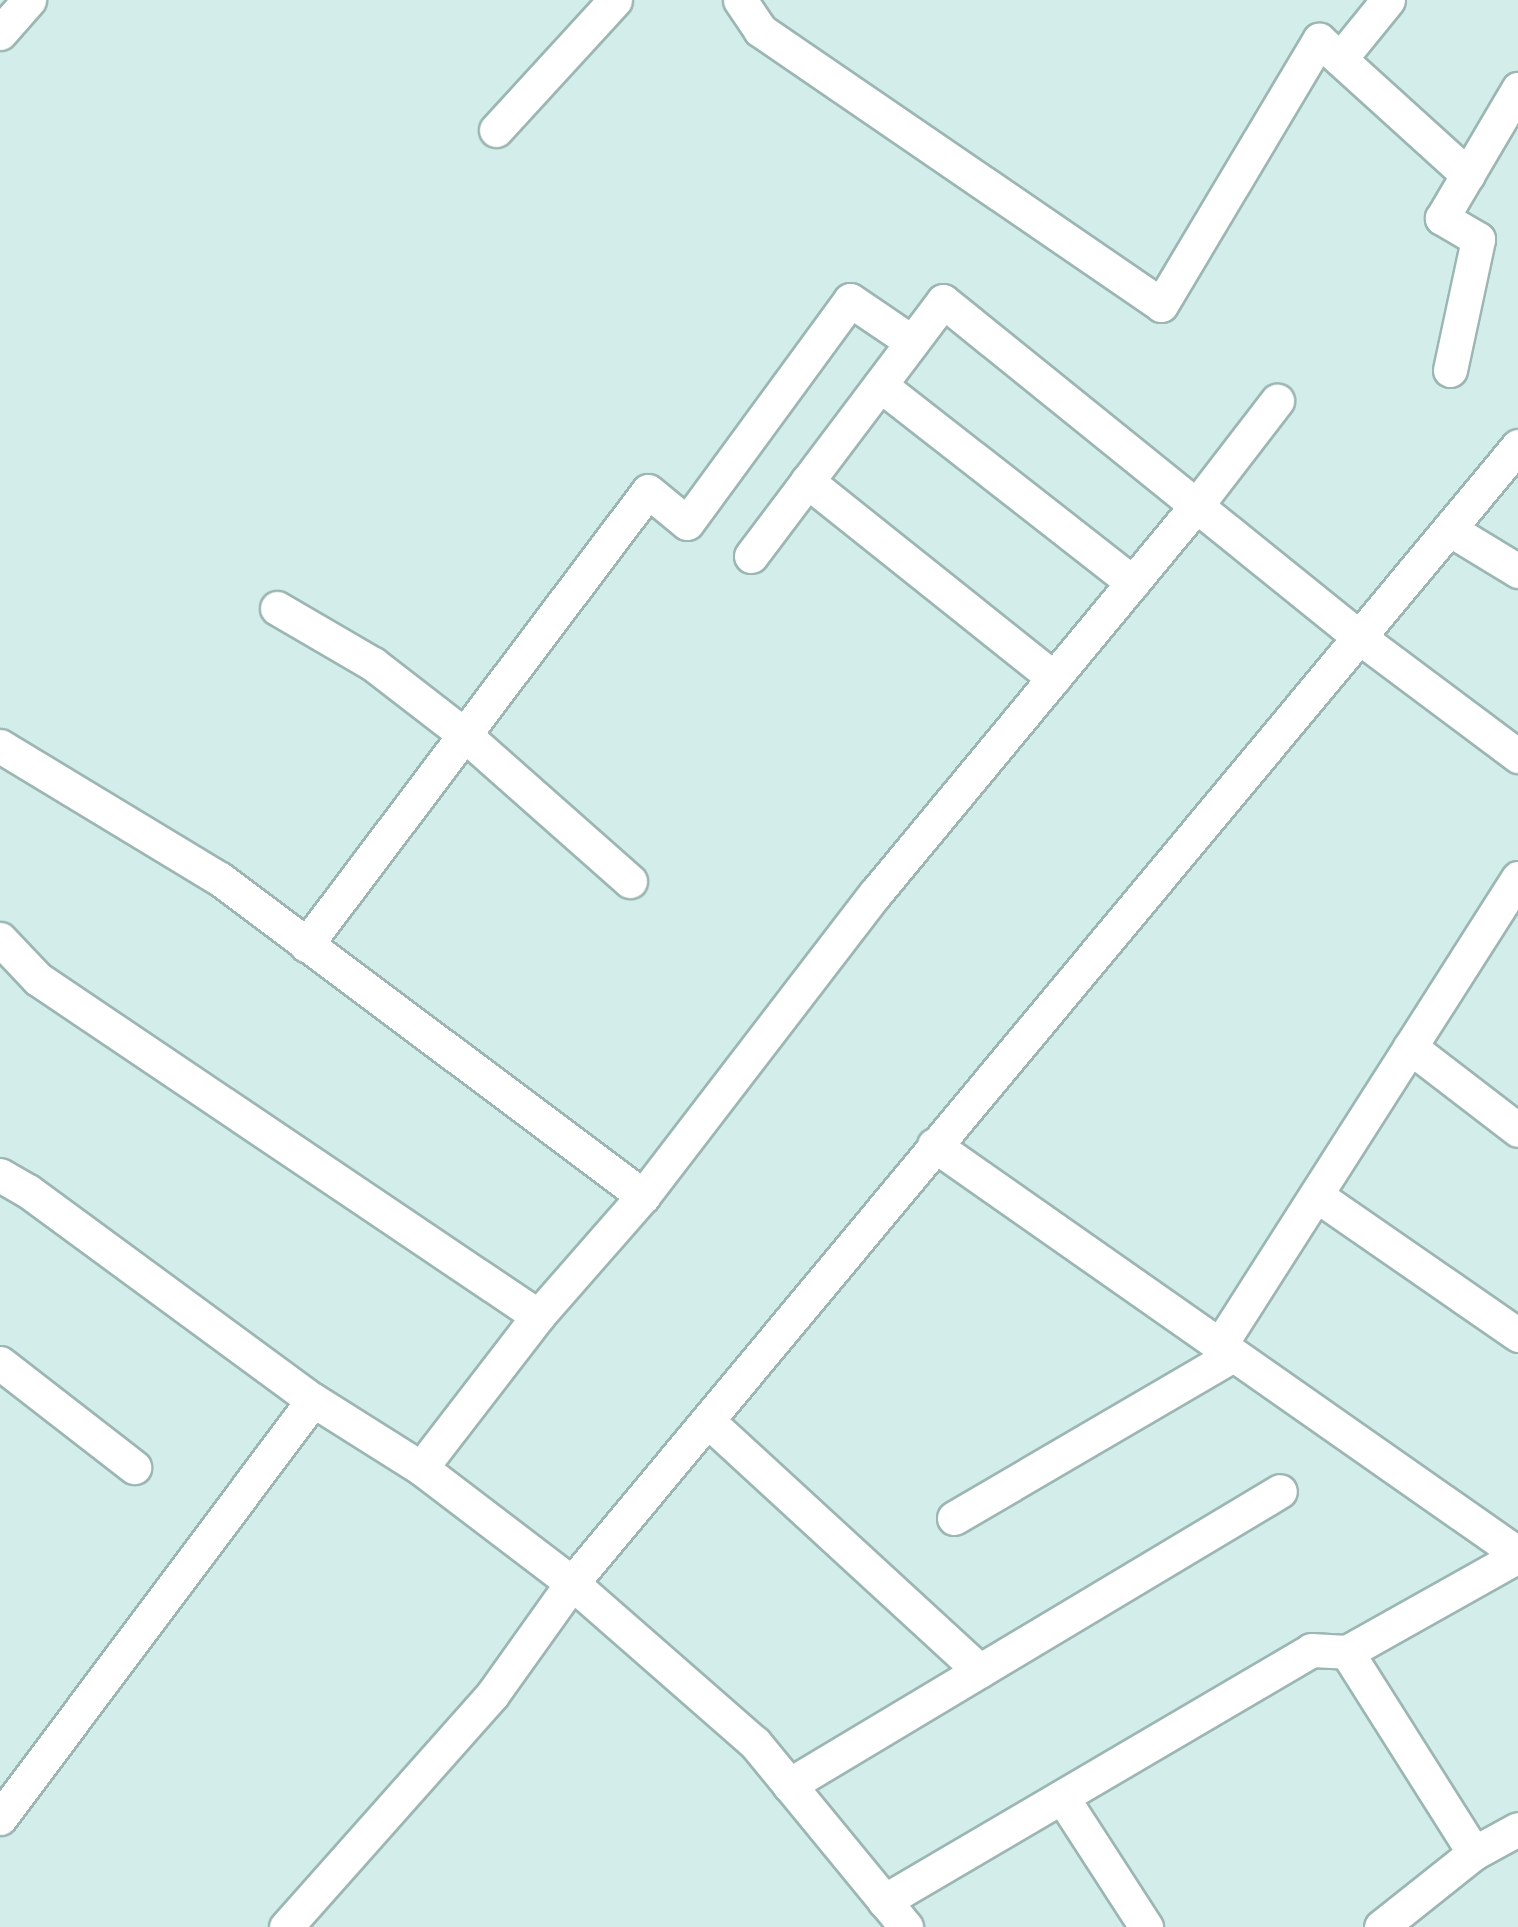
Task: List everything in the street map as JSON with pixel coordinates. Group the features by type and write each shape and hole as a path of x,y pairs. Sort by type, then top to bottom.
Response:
{"street":[{"path":"0,33 29,0"},
{"path":"496,130 615,0"},
{"path":"740,0 760,30 1161,305 1319,40 1468,175"},
{"path":"1340,59 1388,0"},
{"path":"1450,369 1478,239 1442,218 1518,89"},
{"path":"306,945 466,736 648,491 687,524 850,300 912,342"},
{"path":"752,556 943,301 1359,637 1518,756"},
{"path":"880,385 1133,583"},
{"path":"421,1468 538,1316 644,1196 875,894 1196,506 1277,401"},
{"path":"286,1927 492,1695 572,1583 934,1145 1518,446"},
{"path":"807,481 1054,678"},
{"path":"1449,529 1518,571"},
{"path":"277,608 373,664 466,736 630,881"},
{"path":"0,746 220,879 644,1196"},
{"path":"954,1518 1226,1350 1316,1195 1410,1047 1509,914 1518,879"},
{"path":"0,939 38,979 538,1316"},
{"path":"1410,1047 1518,1130"},
{"path":"884,1901 1311,1650 1347,1652 1518,1555 934,1145"},
{"path":"0,1175 28,1191 313,1400 421,1468 572,1583 755,1743 906,1927"},
{"path":"1316,1195 1518,1335"},
{"path":"0,1363 134,1467"},
{"path":"0,1818 313,1400"},
{"path":"708,1421 980,1671"},
{"path":"789,1785 1280,1491"},
{"path":"1347,1652 1474,1853"},
{"path":"1062,1797 1146,1927"},
{"path":"1381,1927 1416,1915 1474,1853 1518,1829"}]}
